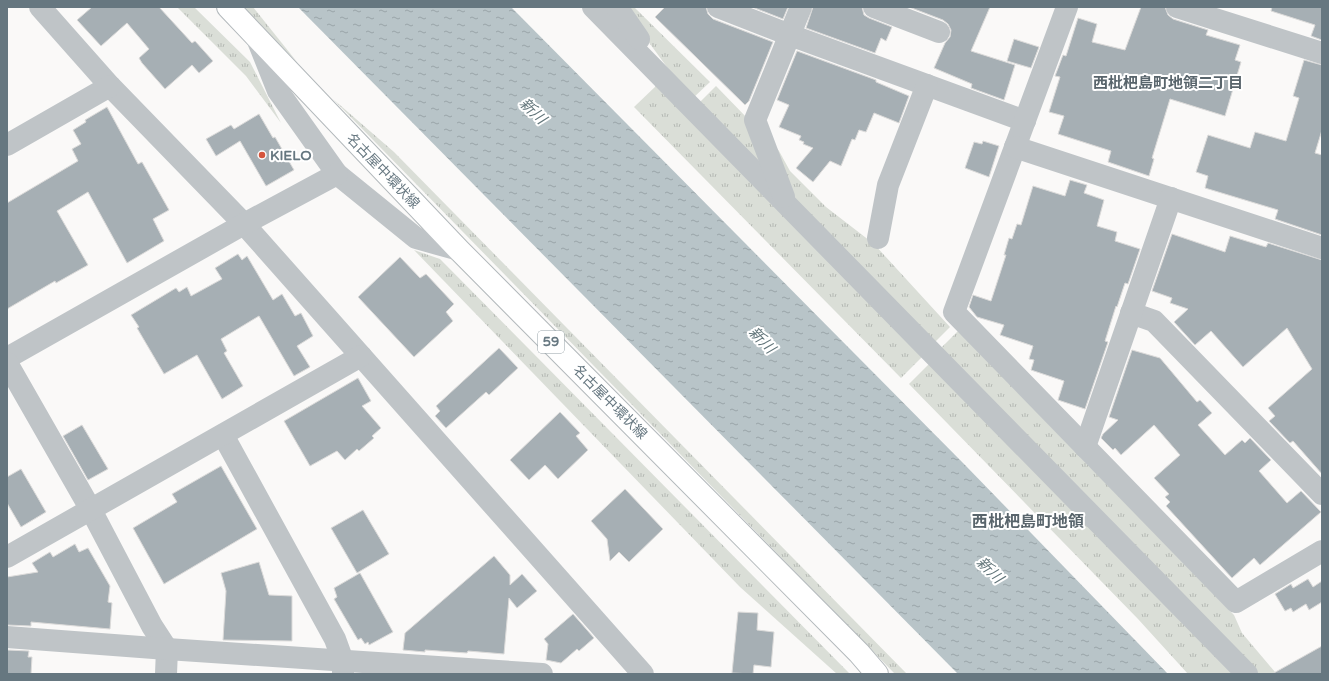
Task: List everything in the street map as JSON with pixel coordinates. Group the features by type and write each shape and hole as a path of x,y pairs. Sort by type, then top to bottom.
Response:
{"main road":[{"name":"名古屋中環状線","path":"228,7 459,250 853,647 877,674"}],"street":[{"path":"40,7 110,86 244,224 643,674"},
{"path":"593,7 1247,674"},
{"path":"617,7 677,92"},
{"path":"718,7 1025,121"},
{"path":"786,204 755,120 801,7"},
{"path":"874,7 939,32"},
{"path":"1067,7 954,312 1236,602 1322,551"},
{"path":"1178,7 1322,53"},
{"path":"256,35 278,91 337,174 416,238 459,250"},
{"path":"878,238 888,185 927,85"},
{"path":"7,145 110,86"},
{"path":"1015,147 1322,248"},
{"path":"7,358 244,224 337,174"},
{"path":"1085,447 1171,198"},
{"path":"1131,313 1154,321 1322,494"},
{"path":"7,557 361,356"},
{"path":"7,363 91,510 152,626 167,650 166,674"},
{"path":"223,435 335,639 343,667"},
{"path":"7,637 167,650 343,667 542,674"}],"green space":[{"path":"177,7 194,7 250,62 281,123 246,76"},
{"path":"243,7 253,7 297,62"},
{"path":"623,7 634,7 710,82 692,99 683,89"},
{"path":"657,85 924,355 901,378 634,107"},
{"path":"716,86 749,120 774,180 698,104"},
{"path":"333,99 394,152 907,674 895,674"},
{"path":"761,129 779,151 790,171 826,207 874,244 950,327 934,343 792,196"},
{"path":"414,250 440,259 850,674 837,674 740,587"},
{"path":"958,331 1234,615 1242,633 1275,672 1273,674 1257,674 940,349"},
{"path":"931,362 1235,674 1188,674 1138,619 909,384"}],"water":[{"name":"新川","path":"298,7 511,7 965,465 1168,674 958,674"}],"building":[{"path":"92,7 159,7 192,43 195,41 213,61 199,73 192,65 165,89 139,58 149,49 127,23 101,46 77,20"},
{"path":"665,7 706,7 708,14 713,19 773,42 749,101 745,105 655,17"},
{"path":"752,7 788,7 783,19"},
{"path":"813,7 862,7 864,15 892,27 886,41 881,38 875,53 806,28"},
{"path":"909,7 990,7 971,51 1015,65 1004,100 971,88 972,84 934,68 945,43 950,37 951,30 948,24 943,20"},
{"path":"1141,7 1165,7 1168,15 1173,19 1208,30 1206,35 1240,45 1235,60 1241,62 1225,116 1170,99 1152,158 1154,159 1149,176 1108,162 1111,151 1058,134 1064,116 1049,112 1060,77 1055,76 1063,55 1066,56 1078,18 1097,24 1092,42 1125,50"},
{"path":"1272,7 1322,7 1322,40 1311,36 1315,25 1271,11"},
{"path":"1014,39 1039,47 1031,68 1007,61"},
{"path":"797,51 876,80 876,82 909,96 899,123 874,113 866,132 859,130 855,140 852,139 841,166 830,161 813,182 796,168 813,148 803,144 804,142 799,140 801,136 779,127 789,105 777,100"},
{"path":"1304,60 1322,65 1322,130 1315,153 1322,155 1322,235 1275,219 1278,210 1205,188 1208,176 1196,172 1208,135 1250,148 1255,132 1286,141 1299,98 1293,96"},
{"path":"107,107 138,164 142,162 169,210 153,219 164,241 127,263 88,192 57,211 88,265 56,283 55,281 7,309 7,203 78,161 72,149 81,144 73,130 86,122 85,120"},
{"path":"259,114 273,138 275,137 294,170 266,186 240,141 216,156 206,139 231,125 234,129"},
{"path":"983,141 999,146 989,177 965,168 974,142 982,144"},
{"path":"1070,180 1087,185 1084,193 1104,200 1097,226 1117,232 1115,241 1140,249 1128,284 1125,283 1117,307 1116,306 1105,341 1108,342 1085,409 1058,400 1064,381 1031,370 1034,360 1029,359 1033,346 1000,335 1004,325 977,317 969,307 973,295 991,301 1006,255 1004,255 1009,238 1012,239 1017,224 1021,225 1033,186 1065,196"},
{"path":"1172,234 1225,252 1230,236 1266,247 1268,243 1322,260 1322,474 1293,441 1290,443 1269,421 1275,416 1268,408 1312,369 1287,328 1243,367 1211,331 1195,345 1174,322 1188,309 1170,303 1172,298 1152,291"},
{"path":"238,254 242,260 247,256 273,300 282,294 295,316 301,313 313,336 297,346 310,367 294,376 259,316 221,339 227,351 224,353 243,386 222,399 197,355 164,374 131,315 176,288 179,292 187,287 191,296 222,279 215,268"},
{"path":"400,257 420,278 426,274 454,304 446,312 453,321 414,357 358,297"},
{"path":"499,348 518,368 489,395 486,392 446,428 435,416 440,411 436,406"},
{"path":"1132,350 1160,358 1197,402 1200,400 1212,413 1198,425 1225,455 1242,440 1245,443 1250,438 1271,460 1259,471 1287,503 1301,491 1321,512 1260,565 1254,558 1232,578 1166,506 1170,502 1165,497 1169,494 1154,478 1180,455 1154,425 1121,455 1115,448 1113,450 1101,438 1103,434 1118,420 1109,417"},
{"path":"358,378 371,401 362,406 381,428 372,436 374,438 359,451 357,449 345,460 337,451 310,466 284,421"},
{"path":"560,412 580,433 576,436 588,450 558,479 545,465 529,480 510,460"},
{"path":"82,425 108,469 88,480 63,436"},
{"path":"221,466 257,529 164,584 133,528 177,502 172,494"},
{"path":"21,469 46,512 21,527 7,503 7,477"},
{"path":"625,489 663,529 629,562 619,552 610,561 607,539 591,521"},
{"path":"363,510 389,554 357,573 331,528"},
{"path":"75,544 79,552 88,548 110,586 108,602 112,603 110,629 31,622 31,626 7,625 7,577 38,572 32,563 50,552 53,557"},
{"path":"494,556 510,575 510,585 522,574 537,591 517,608 509,598 504,654 468,651 467,653 403,650 405,633"},
{"path":"259,562 269,595 292,596 292,641 223,640 226,591 221,573"},
{"path":"360,573 393,632 369,645 368,642 365,644 361,638 358,640 334,599 337,597 334,588"},
{"path":"1308,579 1313,587 1322,581 1322,602 1309,610 1306,604 1293,612 1291,608 1285,611 1275,594 1291,584 1293,588"},
{"path":"738,612 758,613 757,630 774,632 771,667 754,665 753,674 732,673"},
{"path":"573,614 594,638 579,651 577,649 561,663 546,660 548,644 544,639"},
{"path":"1322,646 1322,674 1272,674"},
{"path":"7,650 29,651 28,657 32,657 31,674 7,674"}],"place":[{"name":"KIELO","path":"262,155"}],"district":[{"name":"西枇杷島町地領二丁目","path":"1168,83"},
{"name":"西枇杷島町地領","path":"1028,522"}]}
